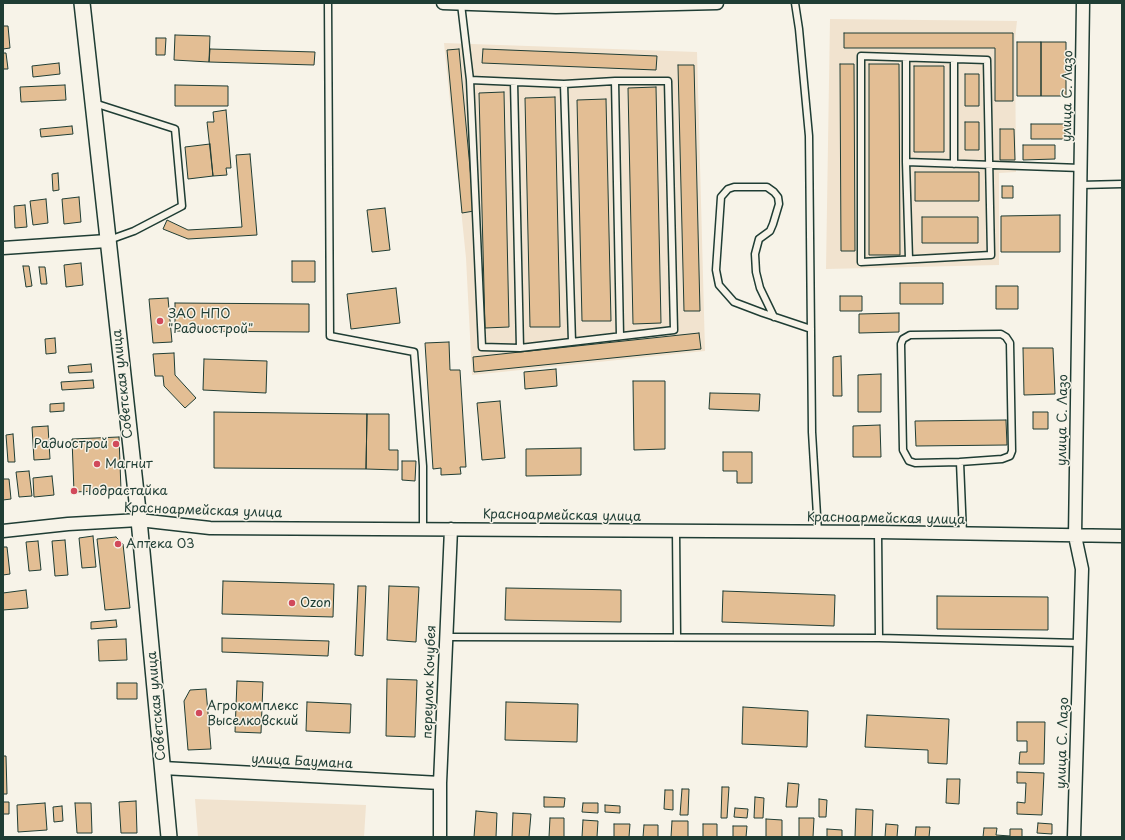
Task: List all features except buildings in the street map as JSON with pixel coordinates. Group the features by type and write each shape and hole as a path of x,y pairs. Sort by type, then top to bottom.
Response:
{"street":[{"name":"Советская улица","path":"82,3 107,241 139,520 162,768 170,837"},
{"path":"443,3 556,5 717,3"},
{"name":"улица С. Лазо","path":"1074,837 1082,569 1075,536 1083,3"},
{"path":"3,248 107,241"},
{"name":"Красноармейская улица","path":"3,531 68,524 139,520 210,528 878,532 1122,536"},
{"name":"переулок Кочубея","path":"440,837 440,783 450,529"},
{"name":"улица Баумана","path":"162,768 440,783"}],"lane":[{"path":"328,3 330,336 414,352 423,466 423,529"},
{"path":"795,3 799,29 809,136 812,432 818,532"},
{"path":"461,4 470,80 482,347 520,348 674,330 668,81 614,81 564,84 470,80"},
{"path":"861,56 954,59 987,60 991,255 861,262 861,56"},
{"path":"906,58 906,162 909,259"},
{"path":"954,59 954,164"},
{"path":"614,81 620,336"},
{"path":"514,82 520,348"},
{"path":"564,84 572,342"},
{"path":"93,103 175,129 182,206 134,231 107,241"},
{"path":"906,162 1081,168"},
{"path":"1080,185 1122,184"},
{"path":"774,317 760,288 756,272 755,254 759,239 770,231 773,224 779,204 778,197 767,187 734,187 728,189 721,197 716,270 719,285 734,302 774,317 811,329"},
{"path":"1001,334 1006,337 1010,343 1012,451 1010,456 1002,459 960,462 915,463 909,461 903,450 901,344 903,339 910,335 1001,334"},
{"path":"960,462 963,534"},
{"path":"676,531 677,637"},
{"path":"878,532 879,638"},
{"path":"445,637 879,638 1080,643"}],"shaded area":[{"path":"830,19 1017,21 1015,39 1016,172 999,173 999,265 826,269"},
{"path":"444,43 697,52 705,351 472,375 466,258"},
{"path":"195,799 366,805 364,837 198,837"}],"place":[{"name":"ЗАО НПО \"Радиострой\"","path":"160,321"},
{"name":"Радиострой","path":"116,444"},
{"name":"Магнит","path":"97,464"},
{"name":"Подрастайка","path":"74,491"},
{"name":"Аптека 03","path":"118,544"},
{"name":"Ozon","path":"292,603"},
{"name":"Агрокомплекс Выселковский","path":"199,713"}]}
